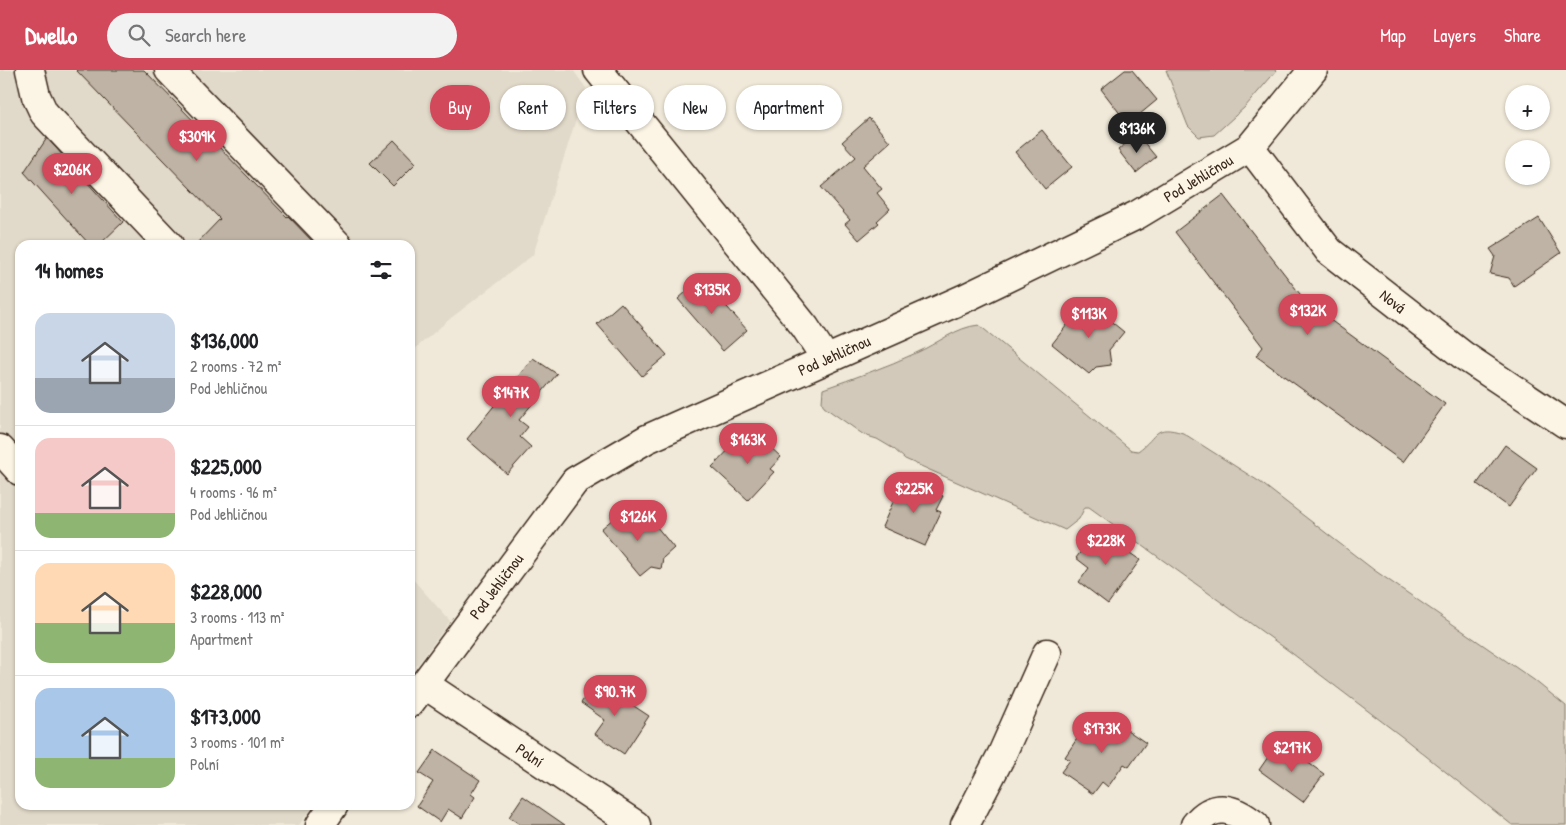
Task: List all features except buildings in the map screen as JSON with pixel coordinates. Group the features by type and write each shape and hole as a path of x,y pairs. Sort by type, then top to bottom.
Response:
{"street":[{"path":"30,70 36,96 44,113 164,240"},
{"path":"169,70 333,240"},
{"path":"598,70 805,327 826,359"},
{"name":"Pod Jehličnou","path":"417,694 574,481 647,439 963,298 1137,216 1250,147 1313,70"},
{"name":"Nová","path":"1250,147 1329,251 1464,356 1566,424"},
{"path":"0,449 15,466"},
{"path":"965,825 1002,754 1046,653"},
{"name":"Polní","path":"417,694 636,825"},
{"path":"1195,825 1208,812 1222,809 1232,810 1255,825"}],"shaded area":[{"path":"0,70 573,70 584,85 576,85 576,120 533,255 451,318 415,349 415,240 15,240 15,810 310,810 299,825 0,825"},
{"path":"1166,70 1277,70 1245,107 1214,135 1199,137 1188,126"},
{"path":"979,325 1131,450 1138,451 1161,431 1183,433 1260,482 1374,570 1534,680 1566,706 1566,825 1512,825 1401,736 1289,651 1089,507 1085,507 1079,519 1065,530 905,459 894,449 877,439 864,435 824,407 822,402 823,389 905,358 962,329"},
{"path":"415,582 450,621 415,668"}]}
